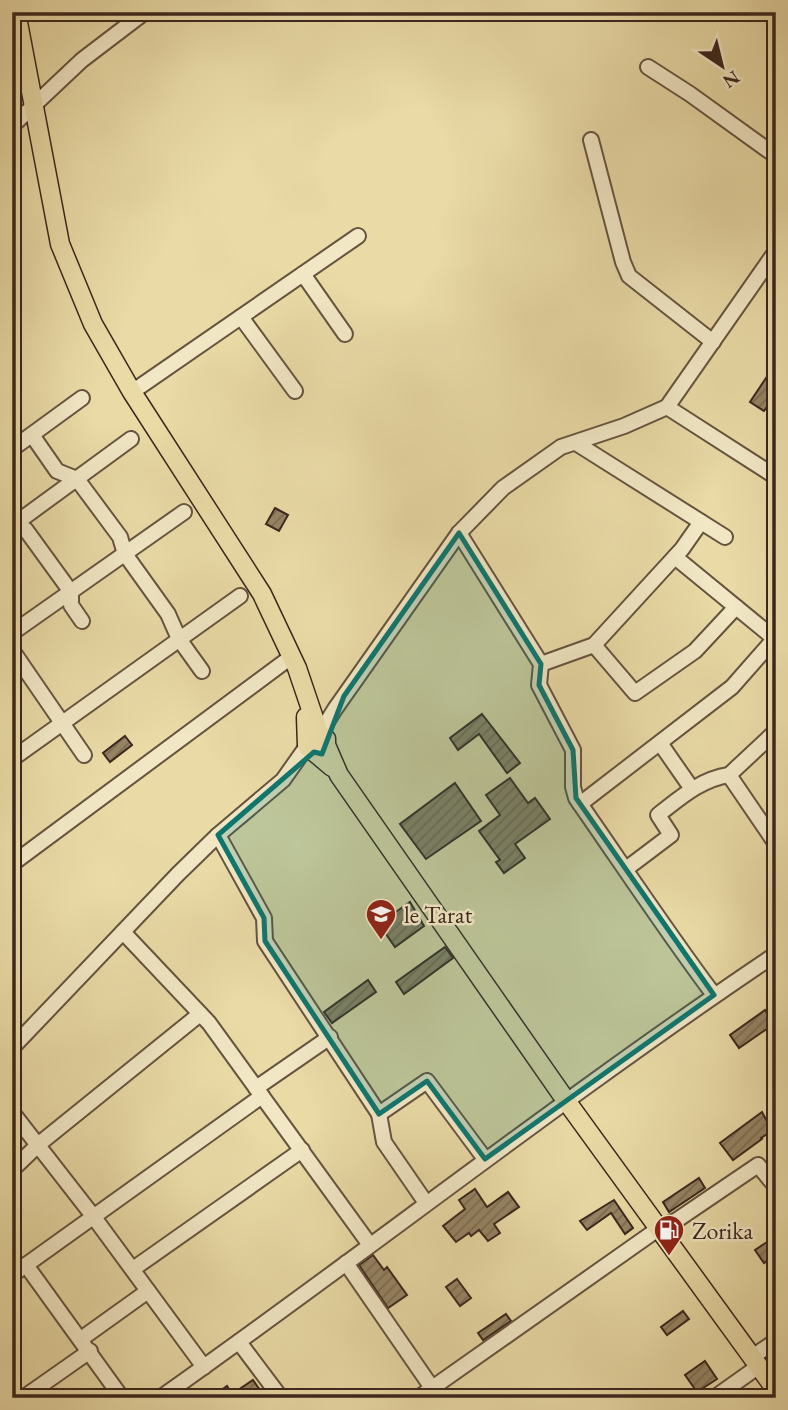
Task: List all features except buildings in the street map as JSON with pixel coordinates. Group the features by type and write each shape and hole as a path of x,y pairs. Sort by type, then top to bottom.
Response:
{"main road":[{"path":"16,12 60,244 93,324 132,392 262,594 294,663 317,743 567,1102 776,1390"}],"street":[{"path":"12,126 82,60 145,12"},
{"path":"649,67 776,156"},
{"path":"591,140 622,262 629,276 713,342"},
{"path":"132,392 358,236"},
{"path":"12,1048 218,835 273,788 317,743 344,696 459,533 503,488 561,447 624,426 667,407 776,251"},
{"path":"303,274 345,334"},
{"path":"241,317 295,391"},
{"path":"12,449 82,398"},
{"path":"667,407 776,477"},
{"path":"32,435 57,471 77,479 120,537 125,554 168,614 178,639 202,671"},
{"path":"82,621 71,605 71,593 26,530 13,523 131,439"},
{"path":"576,443 725,537"},
{"path":"12,634 184,512"},
{"path":"541,664 594,645 675,557 701,522"},
{"path":"459,533 541,664 539,685 573,750 573,787 580,804 714,995"},
{"path":"580,804 732,687 775,642 675,557"},
{"path":"12,759 240,596"},
{"path":"594,645 635,693 695,651 736,607"},
{"path":"12,650 84,755"},
{"path":"12,864 294,663"},
{"path":"626,869 671,835 658,815 692,789 715,777 729,775 776,731"},
{"path":"660,743 692,789"},
{"path":"729,775 776,844"},
{"path":"218,835 264,918 265,941 379,1114 384,1142 426,1203"},
{"path":"123,932 200,1014 370,1245"},
{"path":"160,1398 485,1159 714,995 776,954"},
{"path":"12,1170 39,1144 200,1014"},
{"path":"12,1275 330,1037"},
{"path":"379,1114 426,1081 485,1159"},
{"path":"12,1112 39,1144 204,1367"},
{"path":"133,1269 302,1150"},
{"path":"418,1398 436,1393 658,1228 677,1220 758,1165 776,1187"},
{"path":"346,1262 436,1393"},
{"path":"26,1265 122,1398"},
{"path":"23,1398 148,1291"},
{"path":"714,1398 776,1341"},
{"path":"239,1342 281,1398"}],"highlighted area":[{"path":"459,533 541,664 539,685 573,750 576,798 714,995 485,1159 427,1081 379,1114 265,941 264,918 218,835 314,752 322,754 344,696"}],"place":[{"name":"le Tarat","path":"381,941"},
{"name":"Zorika","path":"669,1257"}]}
